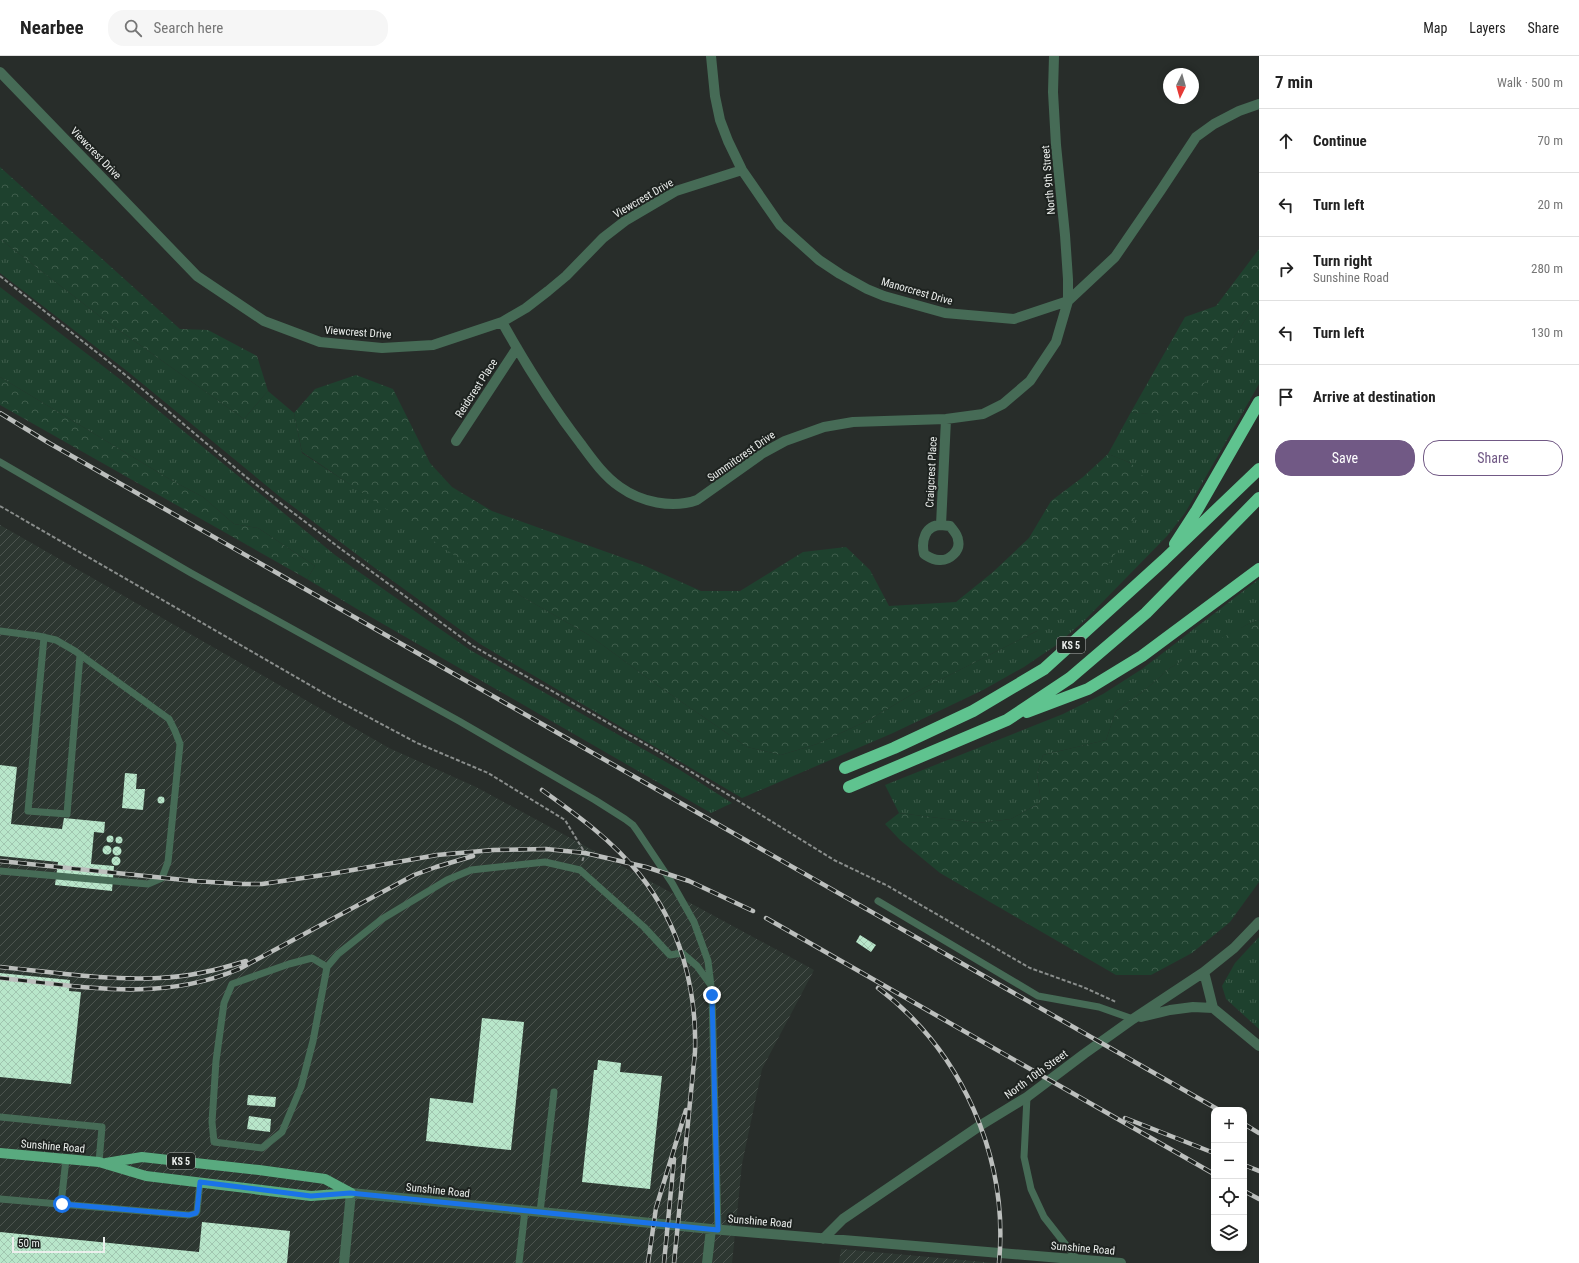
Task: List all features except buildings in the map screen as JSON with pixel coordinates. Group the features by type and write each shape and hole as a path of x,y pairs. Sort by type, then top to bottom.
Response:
{"highway":[{"path":"1164,560 1197,510 1259,402"},
{"name":"KS 5","path":"845,768 894,748 973,711 1044,669 1164,560 1259,469"},
{"name":"KS 5","path":"848,787 1008,720 1070,678 1146,613 1259,498"},
{"path":"1008,720 1088,689 1142,656 1259,569"}],"main road":[{"name":"Sunshine Road","path":"0,1153 101,1162 142,1157 259,1170 325,1179 350,1193"},
{"name":"Sunshine Road","path":"101,1162 146,1176 311,1196 350,1193"}],"street":[{"name":"Manorcrest Drive","path":"711,56 715,96 720,120 742,170 780,225 798,243 819,260 867,289 884,296 945,314 1014,319 1068,301 1115,256 1196,137 1214,124 1239,111 1259,104"},
{"name":"North 9th Street","path":"1054,56 1056,145 1067,264 1068,301"},
{"name":"Viewcrest Drive","path":"0,72 197,276 264,321 320,342 382,348 433,344 502,322 526,308 548,291 566,276 603,238 625,221 676,191 742,170"},
{"name":"Summitcrest Drive","path":"502,322 557,413 599,467 619,486 645,499 674,505 688,504 698,500 763,453 784,441 824,427 853,422 946,419 983,414 1003,404 1030,380 1056,342 1068,301"},
{"name":"Reidcrest Place","path":"456,441 517,348"},
{"name":"Craigcrest Place","path":"941,525 946,419"},
{"name":"North 10th Street","path":"823,1239 843,1219 981,1125 1027,1097 1133,1019 1204,972 1234,948 1259,922"},
{"path":"1204,972 1213,1008 1259,1046"},
{"path":"1133,1019 1170,1010 1193,1007 1213,1008"},
{"path":"344,1263 350,1193"},
{"name":"Sunshine Road","path":"350,1193 823,1239 1121,1263"},
{"path":"707,1263 715,1229"}],"lane":[{"path":"0,462 191,573 459,721 595,800 633,825 672,883 694,922 708,962 711,986 715,1229"},
{"path":"0,631 56,640 80,655 169,719 176,731 180,744 168,862 162,878 148,884 0,870"},
{"path":"44,637 28,811 67,814 80,655"},
{"path":"327,967 312,958 289,964 232,984 224,1003 216,1060 212,1122 214,1142 262,1148 282,1132 300,1087 313,1041 327,967 338,954 382,919 447,880 471,870 545,862 580,870 644,927 670,955 682,953 697,966 711,986"},
{"path":"878,901 1038,996 1099,1007 1133,1019"},
{"path":"540,1212 554,1092"},
{"path":"1027,1097 1024,1157 1031,1189 1044,1217 1076,1259"},
{"path":"0,1118 102,1127 101,1162"},
{"path":"62,1204 66,1159"},
{"path":"0,1199 189,1215 196,1213 197,1211 200,1182"},
{"path":"519,1263 525,1210"}],"path":[{"path":"0,276 128,377 246,477 473,646 659,752 834,860 888,886 1030,968 1114,1000 1119,1005"},
{"path":"0,506 327,695 417,743 488,773 565,820 585,853 580,870"}],"shaded area":[{"path":"0,525 389,748 476,787 814,970 762,1069 742,1164 732,1263 0,1263"},
{"path":"841,1249 995,1263 839,1263"}],"green space":[{"path":"0,167 180,329 208,330 257,356 268,391 244,419 102,318 0,239"},
{"path":"0,239 102,318 244,419 268,391 294,413 302,453 521,596 589,635 657,685 747,747 781,755 817,744 867,721 916,692 1037,631 1131,463 1108,454 1131,412 1182,417 1247,317 1259,303 1259,384 1185,513 1167,536 1084,621 1055,646 1024,667 983,690 893,733 742,798 480,644 279,496 127,371 0,273"},
{"path":"1259,249 1259,303 1247,317 1182,418 1131,412 1185,317 1216,306"},
{"path":"0,287 121,380 335,555 470,650 680,770 732,803 711,813 357,609 307,579 315,566 258,528 234,524 203,497 171,480 0,377"},
{"path":"356,375 393,389 430,463 452,487 492,511 643,565 701,591 740,591 803,552 846,547 870,570 889,606 956,602 993,572 1029,538 1051,501 1083,477 1108,454 1124,460 1138,469 1150,489 1118,550 1085,597 1037,631 916,692 867,721 817,744 781,755 747,747 657,685 589,635 457,557 302,452 294,413 315,389"},
{"path":"0,377 171,480 203,497 234,524 258,528 315,566 307,579 0,405"},
{"path":"1259,579 1259,620 1250,623 1170,668 1145,690 1116,711 1106,740 1043,755 1037,774 1041,802 1011,819 978,823 899,813 885,785 1063,714 1103,694 1142,669"},
{"path":"1259,620 1259,882 1230,922 1192,953 1151,975 1116,975 940,873 900,840 885,824 899,813 978,823 1011,819 1041,802 1037,774 1043,755 1106,740 1116,711 1145,690 1170,668 1218,640 1250,623"},
{"path":"1259,937 1259,1029 1226,999 1222,986 1235,963"}],"railway":[{"path":"0,413 49,443 1214,1107"},
{"path":"542,790 606,840 640,875 654,894 666,915 676,936 683,959 693,1005 695,1052 674,1263"},
{"path":"0,861 194,881 262,884 330,874 437,855 493,850 546,849 585,853 646,867 689,881 753,911"},
{"path":"0,978 91,988 120,989 150,989 179,986 209,979 239,969 414,875 473,856"},
{"path":"766,918 1211,1172"},
{"path":"0,967 79,976 139,979 192,975 246,961"},
{"path":"878,988 908,1014 934,1043 956,1075 974,1110 987,1146 996,1185 1000,1224 999,1263"},
{"path":"648,1263 656,1208 686,1110"},
{"path":"1125,1118 1211,1152"},
{"path":"1247,1126 1259,1133"},
{"path":"664,1263 674,1159"},
{"path":"1247,1166 1259,1171"},
{"path":"1247,1193 1259,1199"}],"route":[{"path":"62,1204 189,1215 196,1213 197,1211 200,1182 311,1196 350,1193 718,1230 714,1123 712,995"}]}
